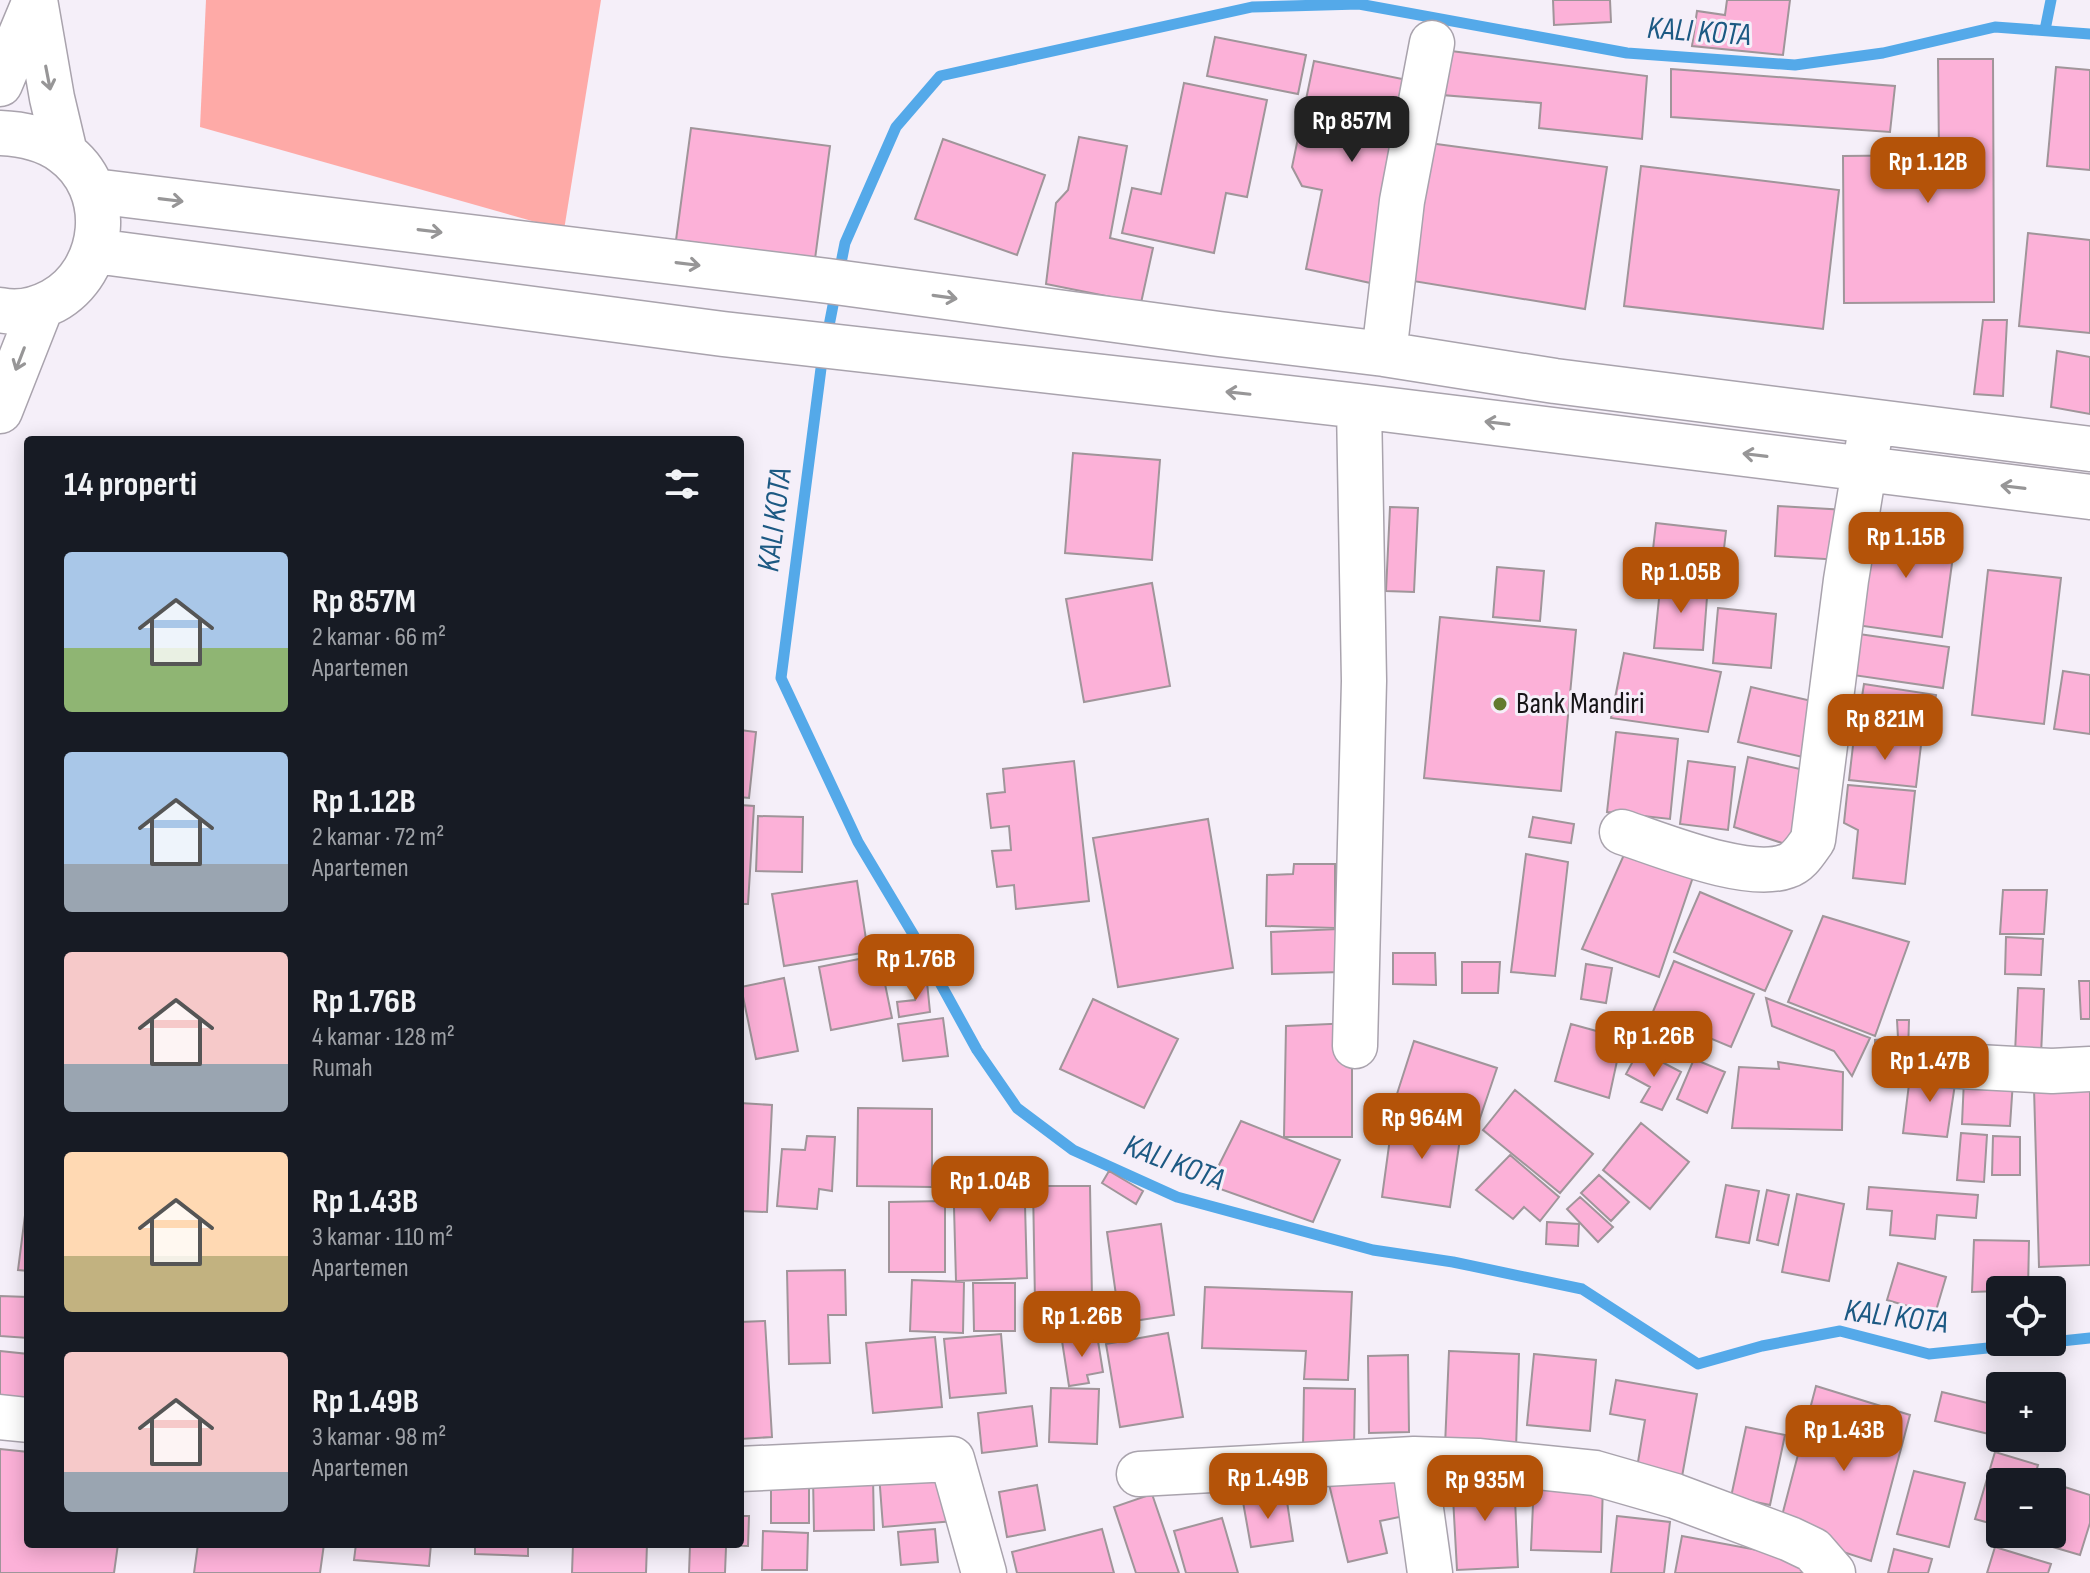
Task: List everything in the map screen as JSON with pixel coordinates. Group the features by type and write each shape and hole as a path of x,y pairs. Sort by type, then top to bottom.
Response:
{"street":[{"path":"0,84 34,1"},
{"path":"34,1 65,153"},
{"path":"1384,354 1406,177 1432,43"},
{"path":"0,133 23,134 45,141 65,153 82,170 94,191 100,222 95,251 83,275 64,294 20,308 0,411"},
{"path":"94,191 828,281 1384,354 1555,381 2090,449"},
{"path":"95,251 723,334 1359,406 2090,497"},
{"path":"1355,1046 1364,681 1359,406"},
{"path":"1622,832 1739,869 1789,866 1799,859 1813,840 1846,580 1866,469 1871,422"},
{"path":"1904,1063 2052,1071 2090,1069"},
{"path":"0,1417 24,1420"},
{"path":"744,1469 952,1459 984,1573"},
{"path":"1139,1474 1414,1459 1478,1461 1595,1473 1675,1496 1790,1539 1813,1550 1833,1573"},
{"path":"1414,1459 1430,1573"}],"shaded area":[{"path":"206,0 601,0 564,230 200,127"}],"building":[{"path":"1553,0 1610,0 1611,22 1554,25"},
{"path":"1727,0 1790,0 1783,55 1692,46 1697,11 1725,15"},
{"path":"1215,37 1306,55 1298,94 1207,76"},
{"path":"1451,51 1647,76 1642,139 1539,128 1541,103 1442,95"},
{"path":"1938,59 1993,59 1994,302 1844,303 1843,156 1939,155"},
{"path":"1314,61 1417,82 1375,284 1306,269 1322,190 1302,186 1292,167"},
{"path":"2056,67 2090,70 2090,170 2047,166"},
{"path":"1671,69 1895,86 1890,132 1671,117"},
{"path":"1184,83 1267,100 1247,197 1226,193 1214,253 1122,233 1132,188 1161,194"},
{"path":"691,128 830,146 815,259 676,240"},
{"path":"1079,137 1127,146 1110,238 1153,248 1141,303 1046,284 1056,203 1068,190"},
{"path":"943,139 1045,175 1017,255 915,219"},
{"path":"1429,143 1607,167 1585,309 1413,281"},
{"path":"1641,166 1839,190 1823,329 1624,306"},
{"path":"2028,233 2090,240 2090,333 2019,326"},
{"path":"1983,320 2007,320 2003,396 1974,394"},
{"path":"2057,351 2090,357 2090,414 2051,407"},
{"path":"1073,453 1160,460 1152,560 1065,553"},
{"path":"1778,506 1846,510 1842,560 1775,556"},
{"path":"1390,507 1418,508 1414,592 1386,591"},
{"path":"1656,523 1726,531 1721,575 1651,567"},
{"path":"1870,523 1956,534 1942,637 1856,625"},
{"path":"1497,567 1544,571 1540,621 1493,617"},
{"path":"1988,570 2061,578 2044,724 1972,715"},
{"path":"1661,579 1708,584 1703,650 1654,648"},
{"path":"1152,583 1170,686 1084,702 1066,599"},
{"path":"1718,608 1776,614 1771,668 1713,663"},
{"name":"Bank Mandiri","path":"1440,617 1576,630 1561,791 1424,778"},
{"path":"1859,634 1949,647 1943,688 1853,675"},
{"path":"1624,653 1721,672 1708,732 1611,718"},
{"path":"2063,671 2090,675 2090,734 2054,729"},
{"path":"1864,684 1936,695 1931,724 1901,720 1899,735 1857,728"},
{"path":"1751,687 1816,702 1803,757 1738,742"},
{"path":"744,730 756,732 749,798 744,797"},
{"path":"1616,732 1678,739 1670,819 1607,812"},
{"path":"1854,737 1921,745 1916,787 1849,780"},
{"path":"1748,757 1813,772 1794,847 1734,827"},
{"path":"1074,761 1089,901 1016,909 1014,885 997,887 992,851 1011,850 1009,826 991,828 987,794 1005,792 1003,769"},
{"path":"1688,761 1735,767 1728,830 1680,824"},
{"path":"1848,785 1915,791 1905,884 1853,878 1858,830 1844,823"},
{"path":"744,805 754,806 748,904 744,904"},
{"path":"758,816 803,817 802,872 756,871"},
{"path":"1533,817 1574,824 1571,843 1529,837"},
{"path":"1208,819 1233,968 1118,987 1093,838"},
{"path":"1627,848 1693,877 1659,977 1582,949"},
{"path":"1526,854 1568,862 1555,976 1511,972"},
{"path":"1294,864 1335,864 1335,928 1266,926 1267,875 1293,874"},
{"path":"857,881 868,952 784,966 772,894"},
{"path":"2003,890 2047,890 2044,934 2000,934"},
{"path":"1700,892 1792,931 1765,991 1674,952"},
{"path":"1823,916 1909,942 1875,1036 1788,1002"},
{"path":"1339,929 1341,972 1272,974 1271,932"},
{"path":"2006,937 2043,939 2041,975 2005,974"},
{"path":"1393,953 1435,953 1436,985 1393,984"},
{"path":"879,955 892,1018 831,1030 819,967"},
{"path":"1674,961 1754,994 1731,1047 1652,1014"},
{"path":"1462,962 1500,962 1498,993 1462,993"},
{"path":"1586,964 1612,968 1606,1003 1581,999"},
{"path":"784,978 798,1051 756,1059 744,1001 744,986"},
{"path":"2079,981 2090,981 2090,1019 2081,1019"},
{"path":"927,982 930,1012 899,1017 897,1002 915,1000 914,984"},
{"path":"2018,988 2044,989 2041,1055 2015,1053"},
{"path":"1766,998 1870,1038 1852,1076 1834,1051 1772,1026"},
{"path":"1093,999 1178,1039 1144,1108 1060,1069"},
{"path":"943,1018 948,1056 903,1061 898,1024"},
{"path":"1897,1020 1909,1020 1908,1054 1875,1053 1875,1040 1898,1038"},
{"path":"1352,1023 1352,1137 1284,1137 1286,1026"},
{"path":"1571,1024 1622,1038 1609,1098 1555,1081"},
{"path":"1414,1041 1497,1068 1478,1124 1396,1097"},
{"path":"1639,1050 1681,1072 1662,1110 1641,1102 1650,1087 1626,1074"},
{"path":"1694,1059 1725,1072 1707,1113 1677,1099"},
{"path":"1778,1062 1843,1072 1842,1130 1732,1128 1739,1067 1779,1069"},
{"path":"1957,1071 1947,1137 1903,1133 1910,1076"},
{"path":"1964,1079 2013,1081 2010,1126 1962,1124"},
{"path":"2090,1087 2090,1265 2039,1267 2034,1088"},
{"path":"1515,1090 1593,1154 1560,1193 1483,1130"},
{"path":"744,1103 772,1105 767,1212 744,1211"},
{"path":"858,1108 932,1109 932,1187 857,1186"},
{"path":"1393,1116 1462,1125 1450,1207 1382,1197"},
{"path":"1241,1121 1340,1160 1313,1222 1209,1185"},
{"path":"1641,1123 1689,1162 1650,1209 1603,1170"},
{"path":"1961,1133 1987,1135 1984,1182 1957,1180"},
{"path":"807,1136 835,1137 832,1191 819,1189 817,1209 777,1206 782,1149 805,1150"},
{"path":"1993,1136 2020,1137 2020,1175 1992,1175"},
{"path":"1510,1155 1559,1197 1540,1221 1524,1207 1513,1219 1476,1190"},
{"path":"1024,1168 1027,1278 956,1281 953,1170"},
{"path":"1109,1171 1143,1191 1136,1204 1102,1183"},
{"path":"1599,1175 1629,1202 1611,1221 1581,1193"},
{"path":"1726,1185 1759,1191 1749,1243 1716,1237"},
{"path":"1033,1186 1090,1186 1092,1299 1035,1302"},
{"path":"1869,1187 1978,1195 1976,1218 1937,1215 1935,1239 1890,1235 1892,1211 1867,1209"},
{"path":"1767,1190 1789,1195 1778,1245 1757,1240"},
{"path":"1797,1194 1844,1204 1829,1281 1782,1272"},
{"path":"1580,1197 1613,1227 1598,1242 1567,1209"},
{"path":"945,1201 945,1272 889,1272 889,1202"},
{"path":"1547,1222 1579,1224 1578,1246 1546,1244"},
{"path":"24,1223 24,1271 18,1270"},
{"path":"1161,1224 1174,1315 1120,1323 1107,1232"},
{"path":"1974,1240 2029,1241 2028,1276 1986,1276 1986,1292 1972,1292"},
{"path":"1898,1263 1946,1277 1935,1314 1887,1300"},
{"path":"845,1270 846,1315 828,1315 830,1363 789,1364 787,1271"},
{"path":"912,1280 964,1282 963,1333 910,1331"},
{"path":"973,1283 1015,1283 1015,1331 974,1331"},
{"path":"1205,1287 1352,1292 1348,1380 1304,1379 1306,1351 1202,1348"},
{"path":"0,1296 24,1297 24,1338 0,1336"},
{"path":"765,1321 772,1437 744,1439 744,1322"},
{"path":"1168,1333 1183,1417 1120,1427 1106,1344"},
{"path":"1001,1334 1006,1393 950,1398 944,1339"},
{"path":"1097,1335 1103,1372 1087,1375 1089,1383 1069,1386 1062,1341"},
{"path":"935,1337 942,1407 873,1413 866,1343"},
{"path":"0,1351 24,1354 24,1410 0,1407"},
{"path":"1449,1351 1519,1354 1516,1449 1445,1446"},
{"path":"1534,1354 1596,1360 1590,1431 1527,1425"},
{"path":"1408,1355 1409,1432 1369,1433 1368,1356"},
{"path":"1616,1380 1697,1394 1681,1482 1636,1474 1645,1420 1610,1414"},
{"path":"1816,1386 1910,1415 1871,1561 1778,1531"},
{"path":"1051,1388 1099,1389 1097,1444 1049,1442"},
{"path":"1304,1388 1355,1389 1354,1448 1303,1447"},
{"path":"1942,1392 1986,1403 1986,1433 1935,1421"},
{"path":"1032,1406 1037,1446 982,1453 978,1413"},
{"path":"1746,1427 1785,1435 1770,1505 1731,1497"},
{"path":"0,1449 24,1452 24,1548 117,1548 114,1573 0,1573"},
{"path":"1995,1452 2038,1465 2037,1468 1990,1468"},
{"path":"1398,1467 1409,1515 1380,1521 1387,1553 1348,1562 1329,1484"},
{"path":"950,1469 954,1521 883,1527 879,1474"},
{"path":"1914,1471 1965,1483 1949,1547 1897,1534"},
{"path":"1514,1476 1518,1567 1457,1570 1452,1479"},
{"path":"813,1477 873,1477 874,1530 814,1531"},
{"path":"1534,1481 1603,1484 1601,1552 1531,1550"},
{"path":"771,1482 809,1482 809,1523 771,1523"},
{"path":"1986,1482 1986,1522 1975,1519"},
{"path":"1037,1485 1045,1530 1007,1537 999,1492"},
{"path":"2066,1487 2090,1495 2090,1523 2080,1555 2056,1548 2066,1548"},
{"path":"1152,1494 1179,1573 1136,1573 1114,1507"},
{"path":"1286,1495 1293,1541 1251,1547 1243,1502"},
{"path":"744,1516 749,1516 748,1546 744,1546"},
{"path":"1617,1516 1670,1522 1664,1573 1611,1573"},
{"path":"1222,1518 1238,1573 1186,1573 1174,1531"},
{"path":"935,1529 938,1562 901,1565 898,1532"},
{"path":"1102,1529 1114,1573 1017,1573 1012,1552"},
{"path":"763,1531 808,1533 807,1570 762,1570"},
{"path":"1682,1536 1806,1559 1803,1573 1675,1573"},
{"path":"197,1548 323,1548 320,1573 194,1573"},
{"path":"356,1548 431,1548 429,1566 354,1560"},
{"path":"475,1548 528,1548 528,1556 475,1554"},
{"path":"573,1548 647,1548 646,1573 572,1573"},
{"path":"690,1548 726,1548 725,1573 689,1573"},
{"path":"1995,1548 2051,1564 2048,1573 1987,1573"},
{"path":"1894,1549 1932,1559 1928,1573 1888,1573"}],"waterway":[{"path":"2045,30 2051,0"},
{"name":"KALI KOTA","path":"839,273 845,243 896,127 940,76 1252,7 1359,4 1627,53 1795,65 1883,53 1995,27 2090,34"},
{"name":"KALI KOTA","path":"827,336 836,290"},
{"name":"KALI KOTA","path":"823,353 781,678 858,842 977,1050 1017,1108 1073,1150 1177,1197 1373,1250 1453,1262 1582,1289 1698,1364 1762,1346 1840,1331 1929,1354 1986,1348"},
{"name":"KALI KOTA","path":"2066,1341 2090,1338"}],"place":[{"name":"Bank Mandiri","path":"1500,704"}]}
